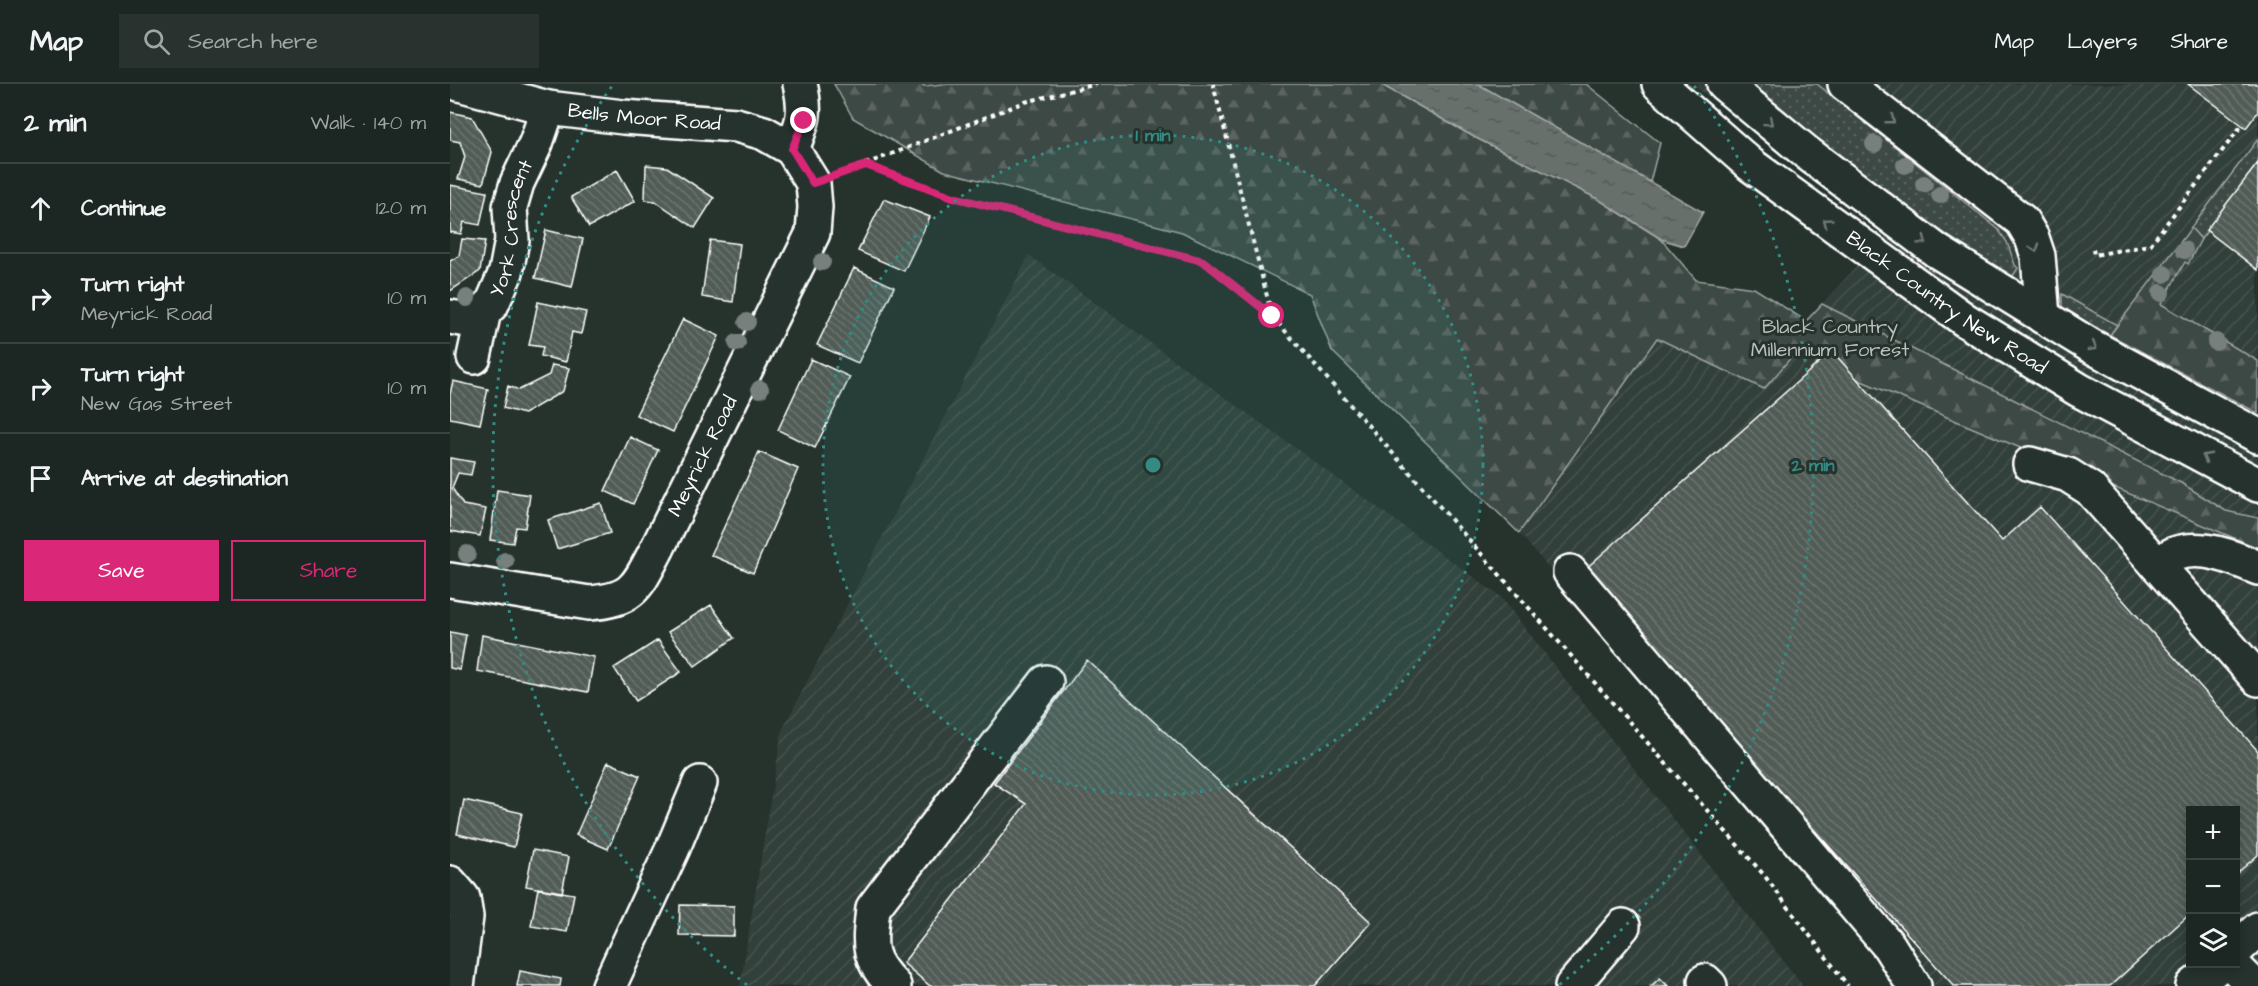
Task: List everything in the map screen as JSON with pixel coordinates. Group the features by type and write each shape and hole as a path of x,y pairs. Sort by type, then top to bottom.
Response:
{"main road":[{"name":"Bells Moor Road","path":"459,84 548,108 622,117 736,125 764,133 792,149"},
{"path":"792,149 804,121 804,100 800,84"},
{"name":"Black Country New Road","path":"1659,84 1751,165 1965,320 2079,390 2258,485"},
{"name":"Black Country New Road","path":"1724,84 1807,153 1937,251 2043,317 2160,384 2258,436"},
{"path":"1845,84 2022,221 2032,238 2038,256 2043,317"},
{"name":"York Crescent","path":"450,317 473,321 492,304 506,272 512,240 510,207 517,183 536,143 548,108"},
{"name":"Meyrick Road","path":"450,580 589,603 612,601 632,591 656,551 813,233 815,207 813,183 792,149"},
{"path":"474,357 483,311"},
{"path":"2030,464 2068,475 2090,489 2258,679"},
{"path":"2157,565 2174,554 2208,551 2258,568"},
{"path":"1570,572 1889,946 1914,986"},
{"path":"894,986 878,970 870,945 873,908 1046,682"},
{"path":"609,986 673,848 700,783"},
{"path":"450,883 463,898 466,917 457,986"},
{"path":"1572,986 1623,926"},
{"path":"2240,946 2258,929"},
{"path":"2193,986 2215,968"},
{"path":"2237,968 2254,986"}],"path":[{"path":"813,183 866,165 1025,102 1097,84"},
{"path":"1213,84 1272,316"},
{"path":"2093,249 2094,255 2150,245 2242,125"},
{"path":"866,165 953,197 1203,261 1272,316 1764,875 1848,986"}],"shaded area":[{"path":"1692,84 2258,84 2258,986 1896,986 1863,939 1519,533 1667,323 1806,321 1885,236"},
{"path":"1029,255 1501,597 1803,986 740,986 782,730"}],"green space":[{"name":"Black Country Millennium Forest","path":"834,84 920,84 924,86 942,84 1380,84 1476,138 1598,199 1661,239 1696,280 1754,288 1806,321 1822,304 2181,483 2226,511 2258,518 2258,548 1795,353 1764,389 1657,338 1519,533 1332,351 1310,294 1182,232 944,171 853,118"},
{"path":"1478,84 1586,84 1660,143 1650,182"},
{"path":"1747,84 1817,84 1998,229 2007,242 2018,268 2011,279 1867,180"},
{"path":"2258,139 2258,163 2201,239 2191,228"},
{"path":"2191,228 2201,239 2188,264 2185,262 2161,304 2258,361 2258,413 2110,335"},
{"path":"2062,294 2117,325 2110,335 2062,310"}],"water":[{"path":"1380,84 1478,84 1703,212 1684,246 1661,239 1598,199 1476,138"}],"building":[{"path":"2188,84 2258,84 2258,112 2246,128"},
{"path":"450,112 472,117 492,152 483,184 458,179 465,157 460,142 450,140"},
{"path":"2258,163 2258,270 2206,230"},
{"path":"646,165 667,167 714,198 695,228 655,201 645,200"},
{"path":"617,170 635,201 589,227 571,197"},
{"path":"450,185 487,192 480,225 464,222 461,234 450,232"},
{"path":"884,199 930,217 904,271 858,251"},
{"path":"546,230 583,239 572,287 535,278"},
{"path":"462,239 485,241 480,271 450,291 450,261 459,256"},
{"path":"710,240 740,244 733,302 702,297"},
{"path":"854,268 894,287 858,363 817,345"},
{"path":"538,302 586,312 581,334 572,332 566,362 541,356 543,347 529,345"},
{"path":"683,319 719,336 673,432 636,415"},
{"path":"1832,351 2002,541 2040,507 2258,751 2258,855 2240,871 2240,806 2186,806 2186,918 2110,986 1954,986 1583,571"},
{"path":"811,359 850,377 815,448 778,430"},
{"path":"552,365 569,368 563,391 524,414 503,408 508,386 519,390 549,375"},
{"path":"453,381 488,389 480,424 450,418 450,394"},
{"path":"630,437 658,450 633,504 605,491"},
{"path":"759,452 798,469 753,573 711,555"},
{"path":"450,458 474,462 471,475 458,473 452,488 463,505 486,509 480,536 450,531"},
{"path":"497,490 530,495 525,528 516,527 513,543 490,540"},
{"path":"601,503 610,533 557,549 548,520"},
{"path":"711,605 734,638 695,666 668,632"},
{"path":"450,632 466,635 460,670 450,668"},
{"path":"482,635 594,657 588,692 477,671"},
{"path":"658,640 681,672 636,701 614,668"},
{"path":"1087,660 1371,922 1315,986 930,986 903,963 1026,804 994,783"},
{"path":"608,762 640,776 608,849 576,835"},
{"path":"464,800 522,813 514,847 457,834"},
{"path":"533,850 569,857 562,893 526,886"},
{"path":"538,888 574,894 567,932 531,926"},
{"path":"680,905 734,906 734,936 679,935"},
{"path":"520,971 561,979 560,986 517,986"},
{"path":"1660,978 1668,986 1651,986"}],"route":[{"path":"804,121 792,149 813,183 866,165 953,197 1203,261 1272,316"}]}
